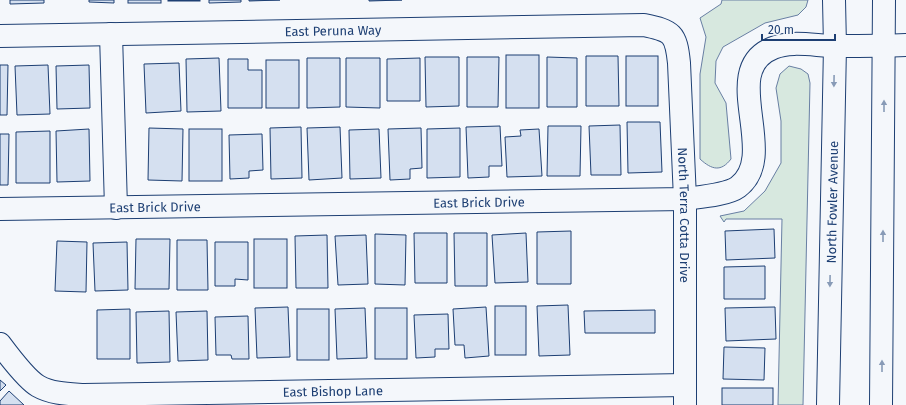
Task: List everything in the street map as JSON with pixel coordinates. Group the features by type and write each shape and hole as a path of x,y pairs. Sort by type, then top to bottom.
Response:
{"street":[{"name":"North Fowler Avenue","path":"828,405 835,46 834,0"},
{"path":"881,405 884,0"},
{"name":"East Peruna Way","path":"0,36 644,25 665,29"},
{"name":"North Terra Cotta Drive","path":"665,29 677,43 685,199 685,395"},
{"path":"111,34 116,208"},
{"name":"East Brick Drive","path":"0,210 685,199 716,194 738,187 751,173 755,155 751,126 749,87 752,68 760,55 774,47 792,44 835,46 906,46"},
{"name":"East Bishop Lane","path":"0,344 17,365 38,386 60,394 685,395"}],"shaded area":[{"path":"722,0 808,0 806,7 798,15 765,23 723,47 716,61 715,83 726,103 731,159 724,166 716,168 708,165 700,159 700,74 706,37 700,18 721,4"},
{"path":"789,66 801,69 808,74 810,83 803,405 778,405 782,219 726,219 724,222 720,216 744,211 765,191 781,163 781,121 776,88 780,74"}],"building":[{"path":"10,0 44,0 44,3 10,4"},
{"path":"89,0 114,0 114,3 89,2"},
{"path":"128,0 161,0 161,3 128,3"},
{"path":"200,0 200,1 168,1"},
{"path":"209,0 241,0 241,2 209,3"},
{"path":"249,0 280,0 249,1"},
{"path":"369,0 402,0 369,1"},
{"path":"506,55 539,55 539,108 506,108"},
{"path":"586,56 618,56 619,106 586,106"},
{"path":"626,56 658,56 658,106 626,106"},
{"path":"425,57 459,57 459,106 426,107"},
{"path":"467,57 499,57 498,107 467,107"},
{"path":"547,57 577,58 577,107 547,107"},
{"path":"219,58 221,111 187,112 186,59"},
{"path":"307,58 340,58 340,107 307,108"},
{"path":"346,58 380,58 380,108 346,107"},
{"path":"420,58 420,101 387,101 387,59"},
{"path":"228,59 248,59 248,70 262,70 262,108 228,108"},
{"path":"266,60 299,60 299,108 266,108"},
{"path":"179,63 181,111 146,113 144,64"},
{"path":"0,65 8,65 7,115 0,115"},
{"path":"48,65 50,114 17,115 15,66"},
{"path":"89,65 90,108 57,109 56,66"},
{"path":"627,122 660,122 662,172 628,173"},
{"path":"620,125 621,175 591,175 589,126"},
{"path":"500,126 502,166 489,166 489,177 468,178 466,127"},
{"path":"548,126 581,126 580,176 547,176"},
{"path":"301,127 302,178 271,179 270,128"},
{"path":"340,127 342,178 309,180 307,128"},
{"path":"149,128 183,129 182,181 148,180"},
{"path":"421,128 422,168 410,169 410,179 390,180 388,129"},
{"path":"460,128 460,177 427,178 427,129"},
{"path":"89,129 90,181 57,182 56,131"},
{"path":"189,129 222,129 222,181 189,181"},
{"path":"379,129 381,178 350,179 349,130"},
{"path":"539,129 542,176 507,177 505,137 521,136 520,130"},
{"path":"50,131 50,183 16,183 16,132"},
{"path":"0,134 9,134 8,185 0,185"},
{"path":"262,134 263,170 249,171 249,178 230,179 229,135"},
{"path":"774,229 775,258 726,260 725,231"},
{"path":"571,231 571,284 537,284 537,232"},
{"path":"414,233 447,233 447,283 415,283"},
{"path":"454,233 487,233 487,286 455,286"},
{"path":"526,233 528,282 495,283 492,235"},
{"path":"375,234 406,235 405,285 375,284"},
{"path":"327,235 328,288 296,288 295,236"},
{"path":"366,235 368,284 338,285 335,236"},
{"path":"136,239 170,239 169,289 135,289"},
{"path":"254,239 287,239 287,288 254,288"},
{"path":"177,240 207,240 208,290 177,290"},
{"path":"57,241 87,242 86,292 55,291"},
{"path":"127,242 128,290 95,291 93,243"},
{"path":"215,242 248,242 248,280 235,279 235,286 215,286"},
{"path":"765,266 765,299 724,299 724,267"},
{"path":"568,305 570,355 539,356 537,306"},
{"path":"495,306 526,306 526,355 495,355"},
{"path":"288,307 290,357 257,358 255,308"},
{"path":"486,307 489,356 465,358 464,345 455,345 453,309"},
{"path":"775,307 776,339 726,341 725,308"},
{"path":"365,308 367,358 337,359 335,309"},
{"path":"375,308 407,308 407,359 375,359"},
{"path":"130,309 130,359 97,359 97,310"},
{"path":"297,309 329,309 329,360 297,360"},
{"path":"655,310 655,333 585,333 584,311"},
{"path":"169,311 170,362 137,363 136,312"},
{"path":"207,311 208,360 178,361 176,312"},
{"path":"448,314 449,349 435,349 435,357 416,358 414,315"},
{"path":"248,316 249,359 232,359 231,355 216,355 215,317"},
{"path":"724,347 765,348 764,380 723,379"},
{"path":"0,380 6,385 0,391"},
{"path":"722,388 773,388 773,405 722,405"},
{"path":"9,391 24,405 0,405 0,401"}]}
